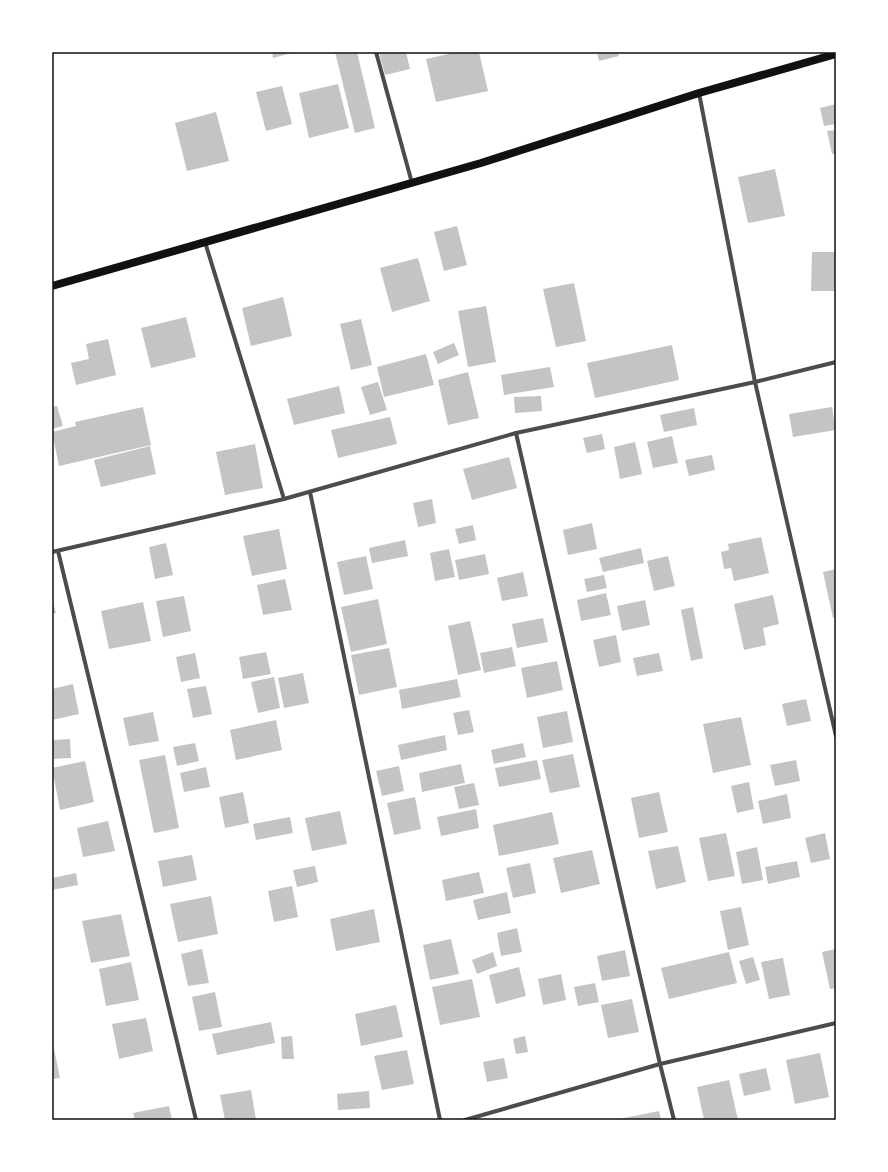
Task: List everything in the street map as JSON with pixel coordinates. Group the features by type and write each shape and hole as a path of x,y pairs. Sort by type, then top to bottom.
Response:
{"main road":[{"path":"52,286 481,163 699,93 836,54"}],"street":[{"path":"376,52 413,183"},
{"path":"699,93 755,382 836,736"},
{"path":"205,242 284,499"},
{"path":"52,552 284,499 516,433 755,382 836,362"},
{"path":"516,433 674,1120"},
{"path":"310,492 440,1120"},
{"path":"58,551 196,1120"},
{"path":"465,1120 660,1064 836,1023"}],"building":[{"path":"272,52 295,52 273,58"},
{"path":"335,52 357,52 375,128 355,133"},
{"path":"379,52 406,52 410,69 385,75"},
{"path":"457,52 479,52 488,91 436,102 426,59"},
{"path":"597,52 618,52 619,56 599,61"},
{"path":"338,84 349,128 309,138 299,93"},
{"path":"282,86 292,124 266,131 256,92"},
{"path":"836,104 836,124 824,126 820,108"},
{"path":"216,112 229,161 187,171 175,123"},
{"path":"836,130 836,154 832,154 827,131"},
{"path":"775,169 785,216 748,223 738,177"},
{"path":"457,226 467,265 444,271 434,232"},
{"path":"812,252 836,252 836,291 811,291"},
{"path":"418,258 430,301 392,312 380,268"},
{"path":"574,283 586,341 556,347 543,289"},
{"path":"283,297 292,336 251,346 242,308"},
{"path":"486,306 496,362 468,367 458,311"},
{"path":"186,317 196,357 151,368 141,328"},
{"path":"361,319 372,365 351,370 340,324"},
{"path":"108,339 116,375 76,385 71,363 89,359 86,344"},
{"path":"454,343 459,355 438,364 433,352"},
{"path":"672,345 679,380 595,398 587,363"},
{"path":"426,354 434,385 384,397 377,367"},
{"path":"550,367 554,387 504,395 501,375"},
{"path":"468,372 479,418 448,425 438,380"},
{"path":"378,382 387,410 370,415 361,387"},
{"path":"339,386 345,413 294,425 287,399"},
{"path":"541,396 542,411 515,413 514,397"},
{"path":"57,406 63,426 52,429 52,407"},
{"path":"143,407 151,445 59,466 52,432 76,426 75,422"},
{"path":"832,407 836,430 793,437 789,414"},
{"path":"694,408 697,425 664,432 660,415"},
{"path":"390,417 397,444 338,458 331,430"},
{"path":"602,434 605,449 587,453 583,438"},
{"path":"672,436 678,463 653,468 647,442"},
{"path":"635,442 642,474 620,479 614,447"},
{"path":"255,444 263,488 225,495 216,452"},
{"path":"150,446 156,474 101,487 94,460"},
{"path":"712,455 715,470 689,476 685,460"},
{"path":"509,457 517,488 472,500 463,469"},
{"path":"432,499 436,523 418,527 413,503"},
{"path":"592,523 597,549 568,555 563,530"},
{"path":"473,525 476,540 459,544 455,529"},
{"path":"279,529 287,569 252,576 243,536"},
{"path":"761,537 769,573 734,581 731,568 724,569 721,552 729,550 728,544"},
{"path":"405,540 408,556 372,563 369,548"},
{"path":"166,543 173,575 155,579 149,547"},
{"path":"641,548 644,563 603,572 599,558"},
{"path":"449,549 455,577 435,581 430,553"},
{"path":"485,554 489,574 459,580 455,560"},
{"path":"366,556 373,589 344,595 337,562"},
{"path":"668,556 675,586 654,591 647,561"},
{"path":"836,569 836,617 833,618 823,572"},
{"path":"523,572 528,596 502,601 497,578"},
{"path":"604,575 607,588 587,592 584,579"},
{"path":"285,579 292,610 263,615 257,585"},
{"path":"606,593 611,615 581,621 577,600"},
{"path":"773,595 779,624 763,628 766,645 744,650 734,604"},
{"path":"184,596 191,631 163,637 156,601"},
{"path":"52,598 56,613 52,614"},
{"path":"378,599 387,644 351,652 341,607"},
{"path":"645,600 650,625 622,631 617,606"},
{"path":"143,602 151,641 109,649 101,611"},
{"path":"693,607 703,658 691,661 681,610"},
{"path":"543,618 548,642 517,648 512,624"},
{"path":"470,621 481,670 458,675 448,626"},
{"path":"616,635 621,662 599,667 593,640"},
{"path":"512,647 516,666 484,673 480,653"},
{"path":"389,648 397,687 359,695 351,655"},
{"path":"266,652 271,674 243,679 239,657"},
{"path":"195,653 200,678 181,682 176,657"},
{"path":"659,653 663,671 637,676 633,658"},
{"path":"557,661 563,690 527,698 521,668"},
{"path":"303,673 309,703 284,708 278,678"},
{"path":"274,677 280,708 258,713 251,682"},
{"path":"457,679 461,697 402,709 399,690"},
{"path":"73,684 79,714 52,720 52,689"},
{"path":"206,686 212,714 193,718 187,689"},
{"path":"806,699 811,721 787,726 782,704"},
{"path":"469,710 474,732 458,735 453,713"},
{"path":"567,711 573,742 543,748 537,717"},
{"path":"153,712 159,741 129,746 123,718"},
{"path":"741,717 751,765 713,773 703,724"},
{"path":"276,720 282,750 236,760 230,730"},
{"path":"445,735 447,750 401,760 398,745"},
{"path":"70,739 71,758 52,759 52,740"},
{"path":"195,743 199,761 177,766 173,747"},
{"path":"523,743 526,757 494,764 491,750"},
{"path":"573,754 580,787 550,793 542,760"},
{"path":"165,755 179,828 154,833 139,760"},
{"path":"537,760 541,779 499,787 495,768"},
{"path":"796,760 800,781 775,786 770,765"},
{"path":"85,761 94,802 60,810 52,768"},
{"path":"461,764 465,783 422,792 419,773"},
{"path":"399,766 404,791 382,796 376,771"},
{"path":"206,767 210,787 184,792 180,773"},
{"path":"749,782 754,809 737,813 731,786"},
{"path":"474,783 479,805 459,809 454,787"},
{"path":"243,792 249,823 225,828 219,797"},
{"path":"659,792 668,832 639,838 631,798"},
{"path":"787,794 791,818 763,824 758,801"},
{"path":"415,797 421,829 394,835 387,803"},
{"path":"476,809 479,828 441,836 437,817"},
{"path":"340,811 347,844 312,851 305,818"},
{"path":"552,812 559,844 499,856 493,825"},
{"path":"290,817 293,833 256,840 253,824"},
{"path":"108,821 115,851 83,857 77,828"},
{"path":"726,833 735,876 708,881 699,838"},
{"path":"825,833 830,859 811,863 805,838"},
{"path":"678,846 686,882 656,889 648,851"},
{"path":"757,847 763,880 742,884 736,852"},
{"path":"592,850 600,884 561,893 553,858"},
{"path":"192,855 197,880 163,887 158,861"},
{"path":"797,861 800,877 768,884 765,867"},
{"path":"530,863 536,893 513,898 506,868"},
{"path":"315,866 318,882 297,887 293,870"},
{"path":"479,872 484,893 446,901 442,880"},
{"path":"76,873 78,885 52,890 52,878"},
{"path":"292,886 298,917 274,922 268,891"},
{"path":"507,892 511,913 478,920 473,900"},
{"path":"211,896 218,934 178,942 170,904"},
{"path":"741,907 749,945 728,950 720,911"},
{"path":"374,909 380,942 336,951 330,919"},
{"path":"121,914 130,956 91,963 82,921"},
{"path":"517,928 522,952 501,956 497,933"},
{"path":"451,939 459,974 430,980 423,945"},
{"path":"202,949 209,983 188,986 181,954"},
{"path":"836,949 836,988 830,989 822,952"},
{"path":"625,950 630,976 602,981 597,956"},
{"path":"493,952 497,966 477,974 472,960"},
{"path":"729,952 737,983 669,999 661,968"},
{"path":"753,957 760,980 746,984 739,961"},
{"path":"783,958 790,995 769,999 761,962"},
{"path":"131,962 139,1000 106,1006 99,969"},
{"path":"519,967 526,996 496,1004 489,975"},
{"path":"561,974 566,1000 543,1005 538,979"},
{"path":"472,979 480,1017 440,1025 432,987"},
{"path":"595,983 599,1002 578,1006 574,987"},
{"path":"215,992 222,1027 199,1031 192,997"},
{"path":"632,999 639,1032 608,1038 601,1005"},
{"path":"396,1005 403,1037 361,1046 355,1014"},
{"path":"146,1018 153,1051 119,1059 112,1024"},
{"path":"271,1022 275,1043 217,1055 212,1034"},
{"path":"292,1036 294,1059 282,1059 281,1037"},
{"path":"525,1036 528,1052 516,1054 513,1039"},
{"path":"52,1039 60,1078 52,1079"},
{"path":"407,1050 414,1084 382,1090 374,1056"},
{"path":"820,1053 829,1097 795,1104 786,1060"},
{"path":"504,1058 508,1078 487,1082 483,1062"},
{"path":"766,1068 771,1090 744,1096 739,1074"},
{"path":"729,1080 738,1120 704,1120 697,1087"},
{"path":"251,1090 256,1120 225,1120 220,1095"},
{"path":"369,1091 370,1108 338,1110 337,1094"},
{"path":"169,1106 172,1120 135,1120 133,1113"},
{"path":"659,1111 661,1120 619,1120 619,1119"}]}
